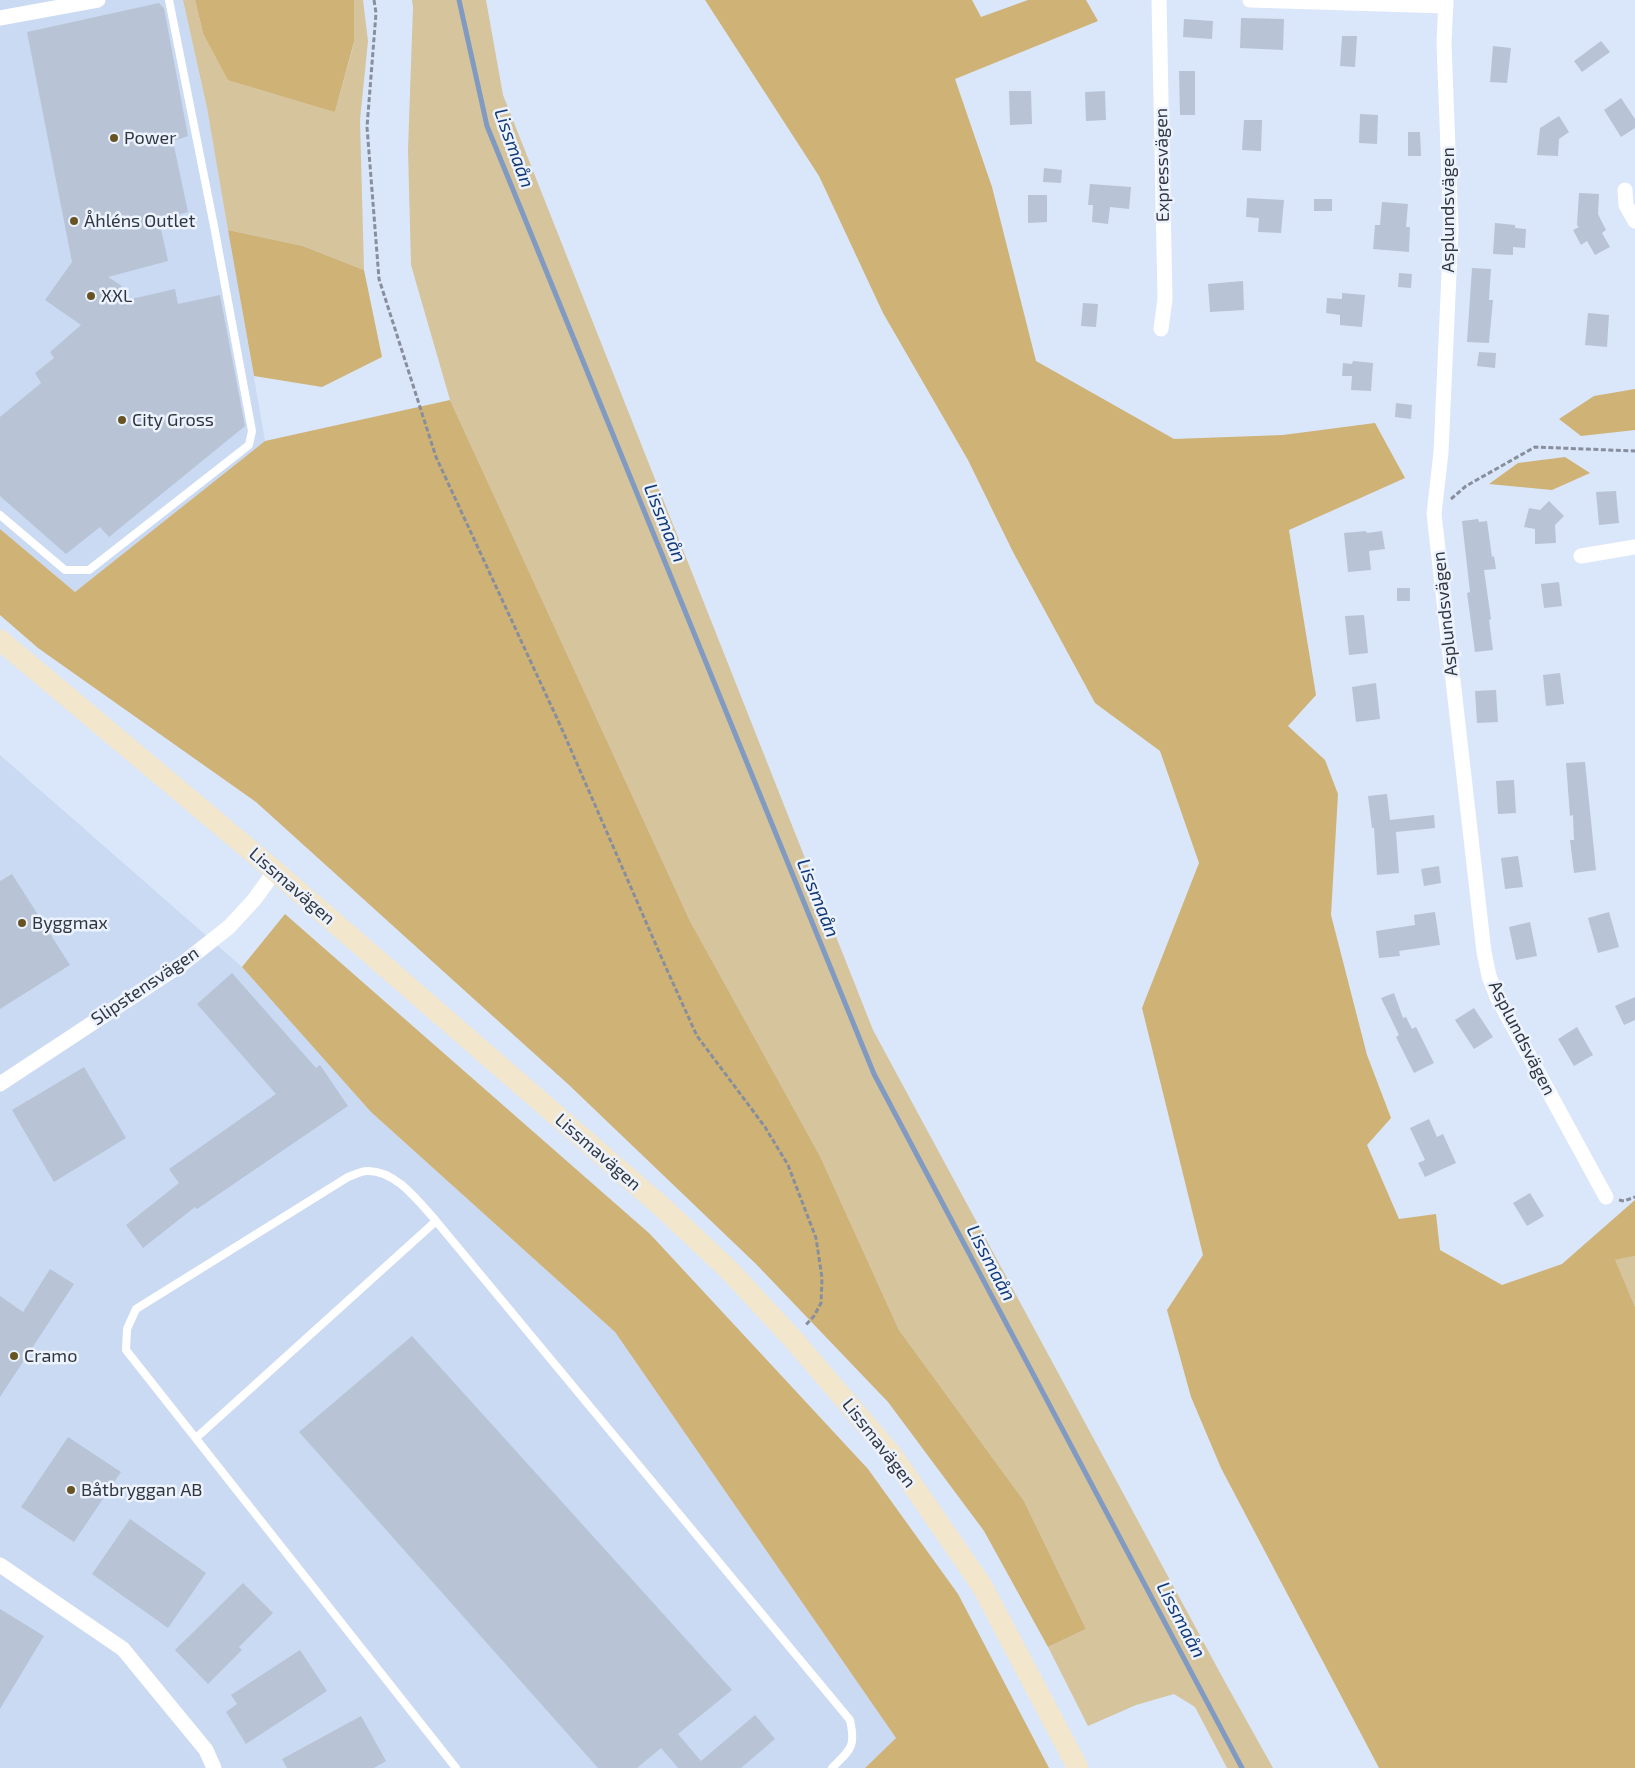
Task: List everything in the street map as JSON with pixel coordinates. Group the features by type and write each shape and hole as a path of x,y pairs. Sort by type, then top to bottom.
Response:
{"street":[{"path":"0,18 98,0"},
{"name":"Expressvägen","path":"1159,0 1165,299 1161,329"},
{"path":"1250,0 1446,3"},
{"name":"Asplundsvägen","path":"1446,3 1444,44 1451,229 1441,452 1434,514 1482,943 1489,976 1497,997 1606,1197"},
{"path":"1625,190 1626,205 1635,221"},
{"path":"1582,556 1635,547"},
{"name":"Lissmavägen","path":"0,640 275,871 662,1207 728,1268 793,1339 892,1455 982,1586 1078,1768"},
{"name":"Slipstensvägen","path":"0,1084 182,964 229,927 254,900 275,871"},
{"path":"0,1565 123,1649 206,1750 214,1768"}],"lane":[{"path":"0,515 65,570 89,570 249,445 252,430 170,0"},
{"path":"456,1768 126,1350 127,1329 136,1309 348,1178 366,1171 384,1174 404,1186 436,1221 850,1720 854,1738 848,1752 832,1768"},
{"path":"196,1438 436,1221"}],"path":[{"path":"374,0 376,12 367,127 379,279 436,457 561,727 697,1036 765,1127 788,1165 816,1238 822,1278 821,1304 814,1316 793,1339"},
{"path":"1434,514 1466,486 1535,447 1635,451"}],"shaded area":[{"path":"0,0 183,0 207,108 265,441 75,592 0,529"},
{"path":"183,0 195,0 203,33 335,112 354,43 354,0 363,0 368,41 360,120 364,270 303,246 228,230 207,108"},
{"path":"195,0 354,0 354,42 335,112 228,80 203,33"},
{"path":"412,0 486,0 503,95 873,1030 1273,1768 1227,1768 1195,1707 1174,1694 1136,1705 1088,1726 1048,1647 1086,1629 1024,1501 899,1330 820,1156 690,921 450,400 411,265 408,150"},
{"path":"705,0 972,0 981,17 1028,0 1086,0 1098,21 955,79 992,187 1036,361 1174,439 1283,435 1375,423 1405,478 1289,530 1316,695 1288,726 1325,760 1338,794 1331,915 1367,1055 1391,1118 1367,1145 1399,1219 1436,1214 1440,1250 1502,1285 1562,1264 1635,1200 1635,1256 1615,1260 1635,1307 1635,1768 1379,1768 1221,1468 1191,1397 1167,1310 1203,1255 1142,1008 1199,863 1160,751 1095,703 1013,552 968,460 883,313 819,176"},
{"path":"228,230 303,246 364,270 382,357 322,387 254,376"},
{"path":"1635,389 1635,430 1581,436 1559,419 1594,396"},
{"path":"450,400 690,921 820,1156 899,1330 1024,1501 1086,1629 1048,1647 984,1531 888,1402 756,1264 569,1085 256,802 38,648 0,615 0,529 75,592 265,441"},
{"path":"1565,457 1590,473 1552,490 1489,484 1518,463"},
{"path":"0,755 242,967 371,1112 615,1332 896,1738 865,1768 0,1768"},
{"path":"285,914 650,1234 868,1469 958,1594 1049,1768 865,1768 896,1738 615,1332 371,1112 242,967"},
{"path":"1635,1256 1635,1307 1614,1260"}],"building":[{"path":"159,3 164,8 188,136 173,141 188,212 159,220 168,261 108,277 122,286 109,304 175,289 178,304 220,295 245,426 109,537 100,527 66,554 0,496 0,417 41,383 35,373 54,358 50,352 81,325 45,300 72,262 27,32"},
{"path":"1241,18 1284,19 1283,50 1240,48"},
{"path":"1184,19 1213,21 1212,39 1183,37"},
{"path":"1342,36 1357,36 1355,67 1340,66"},
{"path":"1601,41 1610,52 1582,72 1574,61"},
{"path":"1493,46 1511,48 1507,83 1490,82"},
{"path":"1179,71 1195,71 1195,115 1180,115"},
{"path":"1009,91 1031,91 1032,124 1010,125"},
{"path":"1105,91 1106,120 1086,121 1085,92"},
{"path":"1621,98 1635,119 1635,128 1621,137 1604,110"},
{"path":"1360,114 1378,115 1377,144 1359,143"},
{"path":"1559,116 1569,132 1559,139 1558,156 1537,155 1540,128"},
{"path":"1244,120 1262,120 1261,151 1242,150"},
{"path":"1408,132 1420,132 1421,156 1408,156"},
{"path":"1044,168 1062,170 1061,183 1043,182"},
{"path":"1090,184 1131,187 1129,209 1110,207 1108,224 1092,222 1093,205 1088,205"},
{"path":"1579,193 1599,194 1598,214 1606,230 1602,233 1610,247 1595,255 1587,241 1581,245 1573,230 1579,227 1577,225"},
{"path":"1028,195 1047,195 1047,222 1028,223"},
{"path":"1247,198 1284,200 1281,233 1258,232 1259,218 1246,217"},
{"path":"1314,199 1332,199 1332,211 1314,211"},
{"path":"1382,202 1408,204 1406,227 1410,227 1409,252 1373,249 1375,225 1380,225"},
{"path":"1495,223 1515,225 1515,228 1526,229 1525,248 1513,247 1513,255 1493,254"},
{"path":"1472,268 1491,269 1489,300 1493,300 1489,343 1467,342"},
{"path":"1399,273 1412,274 1411,288 1398,287"},
{"path":"1243,281 1244,310 1210,312 1208,284"},
{"path":"1342,293 1365,295 1362,327 1340,325 1340,315 1326,313 1327,298 1342,299"},
{"path":"1083,303 1098,304 1096,327 1081,326"},
{"path":"1588,313 1609,315 1607,347 1585,345"},
{"path":"1479,352 1496,353 1495,368 1477,366"},
{"path":"1353,361 1373,363 1371,391 1351,390 1352,376 1342,376 1343,363 1352,364"},
{"path":"1396,403 1412,405 1411,419 1395,417"},
{"path":"1616,491 1619,523 1599,525 1596,492"},
{"path":"1549,501 1564,516 1555,525 1556,543 1535,544 1535,529 1524,527 1529,508 1540,510"},
{"path":"1478,519 1479,522 1487,521 1492,557 1494,556 1496,569 1484,570 1493,650 1475,652 1467,593 1470,592 1462,521"},
{"path":"1366,531 1367,533 1382,531 1385,549 1369,551 1371,570 1348,572 1344,533"},
{"path":"1559,582 1562,606 1544,608 1541,584"},
{"path":"1397,588 1410,588 1410,601 1397,601"},
{"path":"1364,615 1368,653 1349,655 1345,616"},
{"path":"1560,673 1564,704 1546,706 1543,675"},
{"path":"1376,683 1380,719 1356,722 1352,687"},
{"path":"1496,690 1498,722 1477,723 1475,691"},
{"path":"1585,762 1596,870 1574,873 1570,840 1574,840 1573,815 1570,816 1566,763"},
{"path":"1514,780 1516,813 1498,814 1496,781"},
{"path":"1387,794 1390,820 1434,815 1435,828 1396,832 1399,873 1377,875 1374,828 1372,828 1368,796"},
{"path":"1518,856 1523,887 1505,889 1501,858"},
{"path":"1439,866 1441,883 1424,886 1421,869"},
{"name":"Byggmax","path":"12,874 70,965 0,1009 0,881"},
{"path":"1435,912 1440,945 1399,951 1400,956 1379,958 1376,931 1415,925 1414,915"},
{"path":"1609,912 1619,947 1598,953 1588,918"},
{"path":"1530,922 1537,956 1516,960 1509,927"},
{"path":"232,973 316,1068 320,1065 348,1106 197,1209 195,1207 143,1248 126,1225 179,1183 169,1169 276,1094 197,1004"},
{"path":"1394,993 1403,1018 1406,1017 1412,1029 1416,1027 1434,1063 1414,1073 1396,1037 1399,1035 1381,998"},
{"path":"1635,997 1635,1020 1624,1025 1615,1006"},
{"path":"1474,1008 1493,1037 1474,1049 1455,1020"},
{"path":"1577,1027 1593,1055 1574,1066 1558,1039"},
{"path":"84,1067 126,1138 54,1182 12,1110"},
{"path":"1429,1119 1437,1137 1443,1134 1456,1163 1425,1177 1418,1163 1425,1160 1410,1128"},
{"path":"1530,1193 1544,1216 1527,1226 1513,1203"},
{"name":"Cramo","path":"50,1269 74,1284 0,1397 0,1296 23,1312"},
{"path":"412,1336 732,1690 678,1734 701,1761 755,1715 775,1739 741,1768 678,1768 661,1748 637,1768 598,1768 299,1432"},
{"name":"Båtbryggan AB","path":"68,1437 121,1472 74,1542 21,1507"},
{"path":"130,1519 206,1573 168,1628 92,1574"},
{"path":"243,1583 273,1613 239,1647 242,1650 208,1684 175,1650"},
{"path":"0,1609 44,1636 0,1709"},
{"path":"300,1650 327,1691 246,1744 226,1712 237,1704 231,1695"},
{"path":"361,1716 386,1761 374,1768 287,1768 282,1759"}],"waterway":[{"name":"Lissmaån","path":"459,0 487,126 874,1074 1242,1768"}],"place":[{"name":"Power","path":"114,138"},
{"name":"Åhléns Outlet","path":"74,221"},
{"name":"XXL","path":"91,296"},
{"name":"City Gross","path":"122,420"},
{"name":"Byggmax","path":"22,923"},
{"name":"Cramo","path":"14,1356"},
{"name":"Båtbryggan AB","path":"71,1490"}]}
